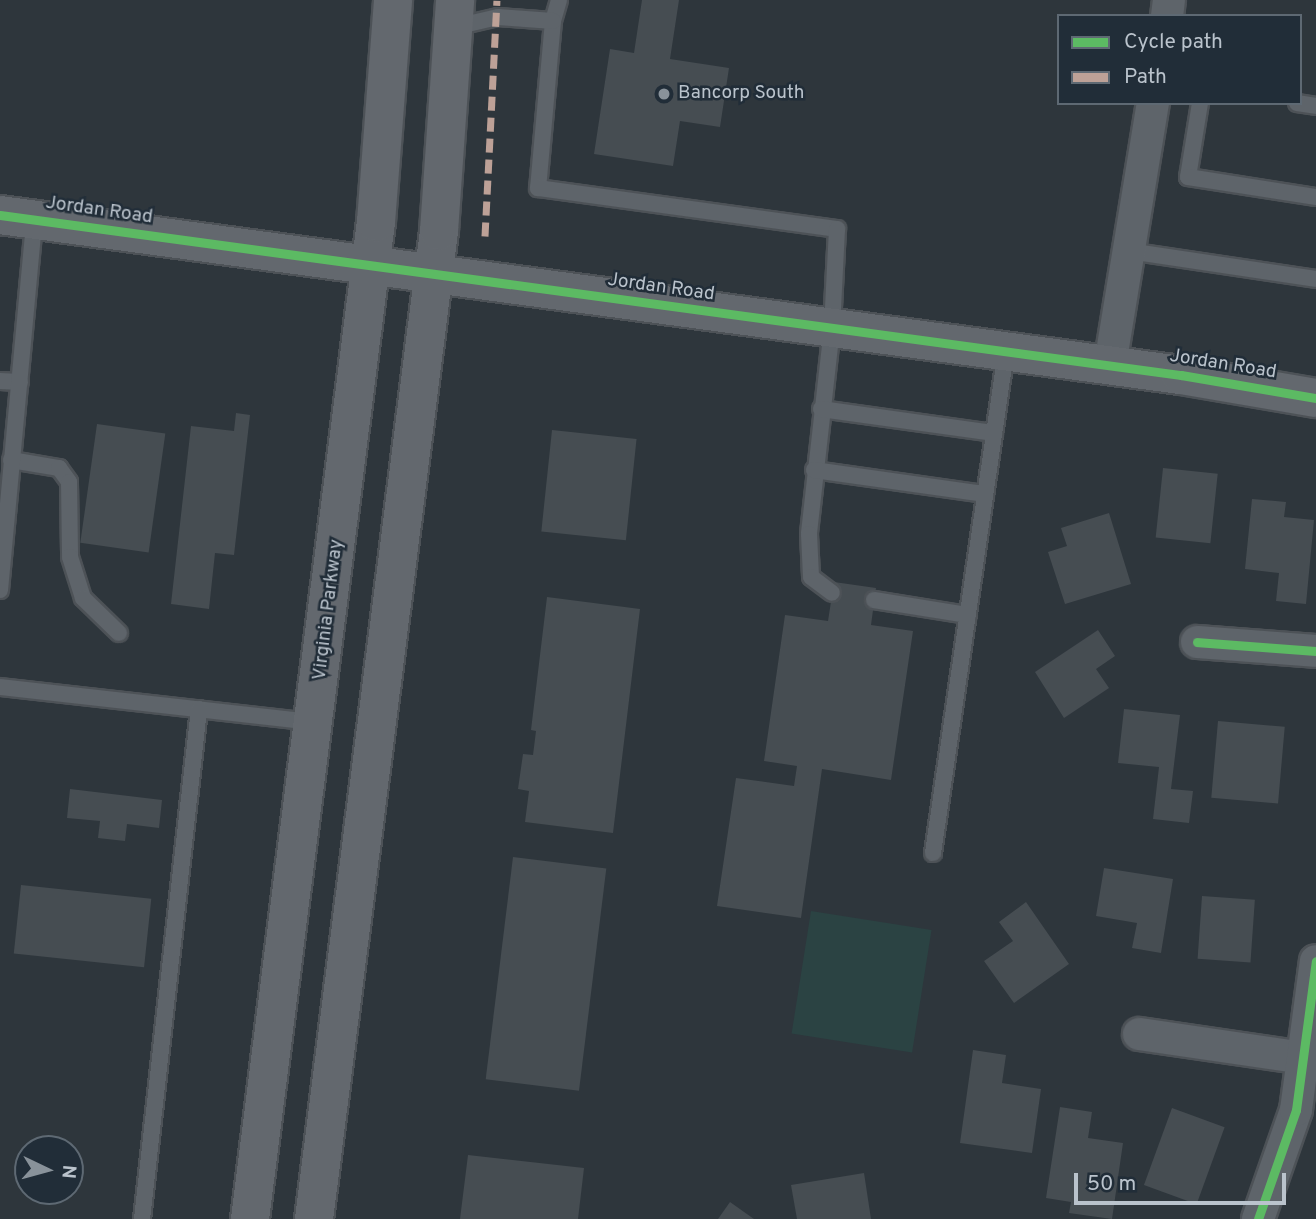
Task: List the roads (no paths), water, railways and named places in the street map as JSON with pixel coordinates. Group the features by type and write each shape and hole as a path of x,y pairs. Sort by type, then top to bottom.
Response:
{"main road":[{"name":"Virginia Parkway","path":"250,1219 371,267 387,108 393,0"},
{"path":"314,1219 434,275 455,14"},
{"name":"Jordan Road","path":"17,217 1110,365 1316,398"}],"street":[{"path":"1110,365 1153,105"},
{"path":"1197,642 1316,651"},
{"path":"1258,1219 1284,1152 1303,1058 1316,961"},
{"path":"1139,1034 1303,1058"}],"lane":[{"path":"559,0 553,21 538,188 837,229 832,328 814,470 811,577 832,593"},
{"path":"455,14 553,21"},
{"path":"1199,105 1188,177 1316,197"},
{"path":"0,590 20,382 17,217"},
{"path":"1129,251 1316,279"},
{"path":"933,853 1006,352"},
{"path":"0,381 20,382"},
{"path":"821,409 994,433"},
{"path":"11,460 59,468 69,482 70,557 83,598 119,633"},
{"path":"814,470 985,494"},
{"path":"874,600 968,615"},
{"path":"0,687 314,722"},
{"path":"142,1219 199,709"}],"place":[{"name":"Bancorp South","path":"664,94"}]}
